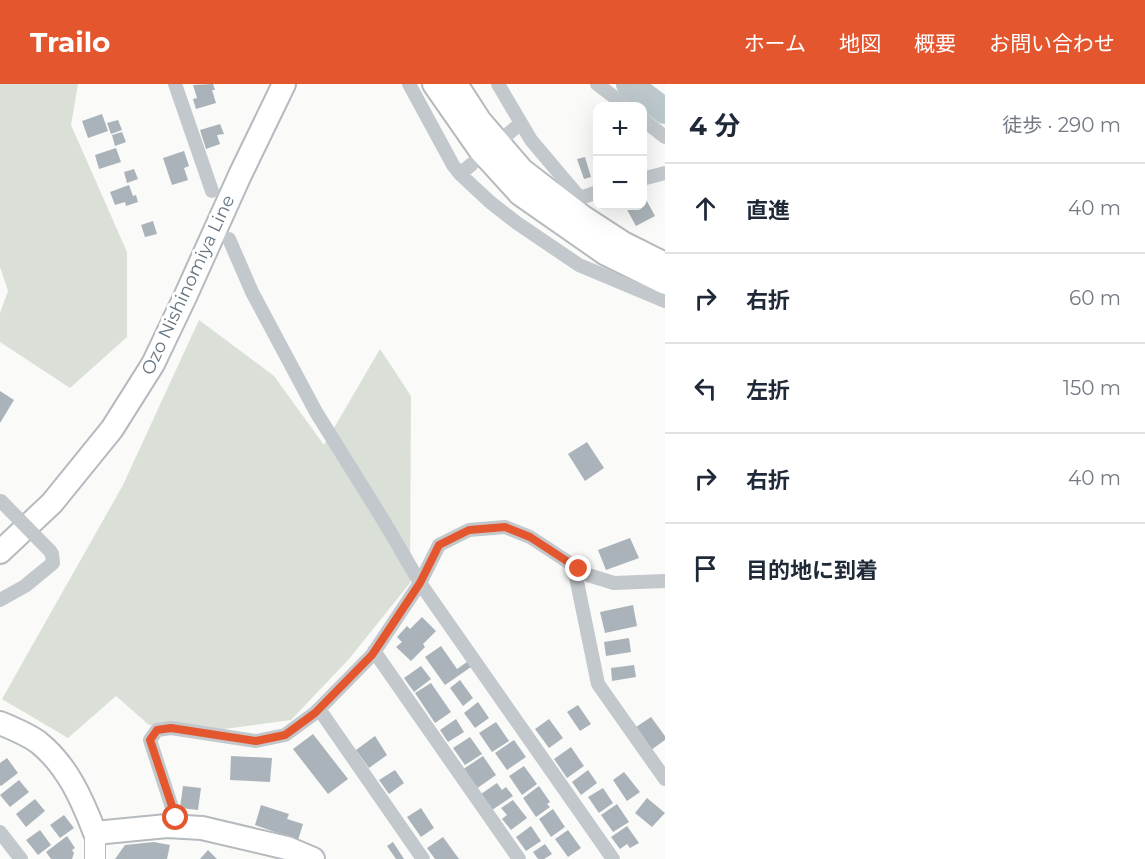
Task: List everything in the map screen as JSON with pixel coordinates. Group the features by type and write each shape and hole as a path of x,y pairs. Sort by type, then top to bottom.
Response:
{"main road":[{"name":"Ozo Nishinomiya Line","path":"0,552 60,494 112,429 153,364 284,84"},
{"path":"434,84 480,150 520,194 574,212 606,254 665,283"},
{"path":"456,84 480,121 522,170 574,212 622,243 665,264"},
{"path":"0,723 37,741 60,764 81,798 95,833 178,826 202,828 287,848 313,859"}],"street":[{"path":"175,84 212,191"},
{"path":"409,84 453,165 490,202 579,265 665,301"},
{"path":"498,84 574,212 593,195"},
{"path":"597,84 621,102"},
{"path":"508,134 521,123"},
{"path":"647,123 665,137"},
{"path":"460,174 471,164"},
{"path":"647,178 665,173"},
{"path":"229,238 252,292 316,412 420,583 613,859"},
{"path":"0,600 25,586 54,563 50,550 1,499"},
{"path":"178,826 150,740 157,730 171,728 256,741 285,735 319,709 374,651 420,583 439,545 469,530 505,527 530,537 588,575 614,583 665,581"},
{"path":"579,569 576,577 598,684 665,779"},
{"path":"374,651 519,859"},
{"path":"319,709 423,859"},
{"path":"0,832 21,859"},
{"path":"95,833 95,859"}],"shaded area":[{"path":"0,84 78,84 71,125 127,252 127,337 70,388 0,342 0,313 8,291 0,267"},
{"path":"199,320 274,376 324,445 380,349 411,396 410,583 349,659 291,720 224,729 149,725 116,696 68,738 2,699 123,485"}],"building":[{"path":"213,84 215,90 212,90 216,103 196,109 193,99 197,98 193,85"},
{"path":"102,114 108,131 88,138 82,121"},
{"path":"118,120 122,130 111,134 107,123"},
{"path":"220,124 224,134 217,135 220,144 206,149 200,130"},
{"path":"122,132 126,142 115,146 112,135"},
{"path":"116,148 121,162 99,169 95,155"},
{"path":"184,151 189,166 184,168 188,180 172,185 163,158"},
{"path":"585,157 591,177 584,179 577,159"},
{"path":"134,169 138,179 127,183 124,172"},
{"path":"129,185 138,202 126,206 125,202 115,205 110,192"},
{"path":"647,201 655,216 636,226 627,210 647,210"},
{"path":"153,221 157,234 145,237 141,225"},
{"path":"0,391 14,400 0,423"},
{"path":"587,442 604,468 585,481 568,454"},
{"path":"630,538 639,558 606,570 598,550"},
{"path":"633,605 637,626 605,633 600,612"},
{"path":"422,617 436,631 411,661 396,647 402,642 397,637 407,626 410,629"},
{"path":"629,638 631,652 606,656 604,642"},
{"path":"441,646 457,669 467,662 471,667 445,685 425,657"},
{"path":"634,665 636,677 612,681 611,668"},
{"path":"421,666 431,679 414,692 404,678"},
{"path":"460,680 473,698 463,706 450,688"},
{"path":"431,683 451,712 435,723 415,693"},
{"path":"478,702 489,718 475,728 464,713"},
{"path":"578,705 591,724 580,731 567,712"},
{"path":"651,717 665,736 665,740 651,750 636,727"},
{"path":"456,719 464,732 448,742 440,730"},
{"path":"549,719 563,738 549,748 535,729"},
{"path":"496,722 509,741 492,752 479,733"},
{"path":"313,734 348,779 328,794 293,749"},
{"path":"375,736 387,755 369,768 356,750"},
{"path":"470,737 482,754 465,765 453,748"},
{"path":"514,740 526,757 507,770 495,753"},
{"path":"571,747 584,766 567,778 554,759"},
{"path":"231,756 272,758 270,782 230,780"},
{"path":"483,756 496,775 476,789 462,770"},
{"path":"7,758 18,773 1,786 0,763"},
{"path":"524,766 537,784 522,795 509,776"},
{"path":"395,770 404,783 389,794 379,780"},
{"path":"588,770 597,783 581,795 572,782"},
{"path":"624,772 640,792 627,801 613,780"},
{"path":"19,780 29,792 10,807 0,795"},
{"path":"497,783 502,790 506,787 513,796 492,810 481,794"},
{"path":"183,786 201,788 198,810 180,808"},
{"path":"539,786 550,802 547,804 550,807 536,817 523,798"},
{"path":"603,788 613,803 599,813 588,797"},
{"path":"647,798 665,813 652,827 635,813"},
{"path":"35,799 45,811 26,827 16,814"},
{"path":"513,800 527,818 511,830 502,819 507,815 501,808"},
{"path":"617,804 629,822 613,832 601,815"},
{"path":"261,805 289,814 287,819 303,824 298,840 255,825"},
{"path":"421,808 434,828 421,837 407,817"},
{"path":"553,809 565,827 551,837 539,819"},
{"path":"64,815 74,828 60,838 50,825"},
{"path":"531,826 541,841 526,851 516,837"},
{"path":"627,826 639,843 630,848 627,844 620,849 611,837"},
{"path":"40,830 51,845 38,855 26,840"},
{"path":"568,830 581,848 568,857 555,839"},
{"path":"67,836 75,848 72,850 74,853 72,859 51,859 46,852"},
{"path":"443,837 459,859 435,859 427,848"},
{"path":"154,842 170,845 167,859 115,859 125,845"},
{"path":"393,842 404,859 396,859 387,846"},
{"path":"545,844 552,854 544,859 538,859 533,852"},
{"path":"208,850 217,859 200,859"}],"waterway":[{"path":"629,84 665,111"}],"route":[{"path":"176,818 150,740 157,730 171,728 256,741 285,735 315,713 372,655 420,583 439,545 469,530 505,527 530,537 579,569"}]}
